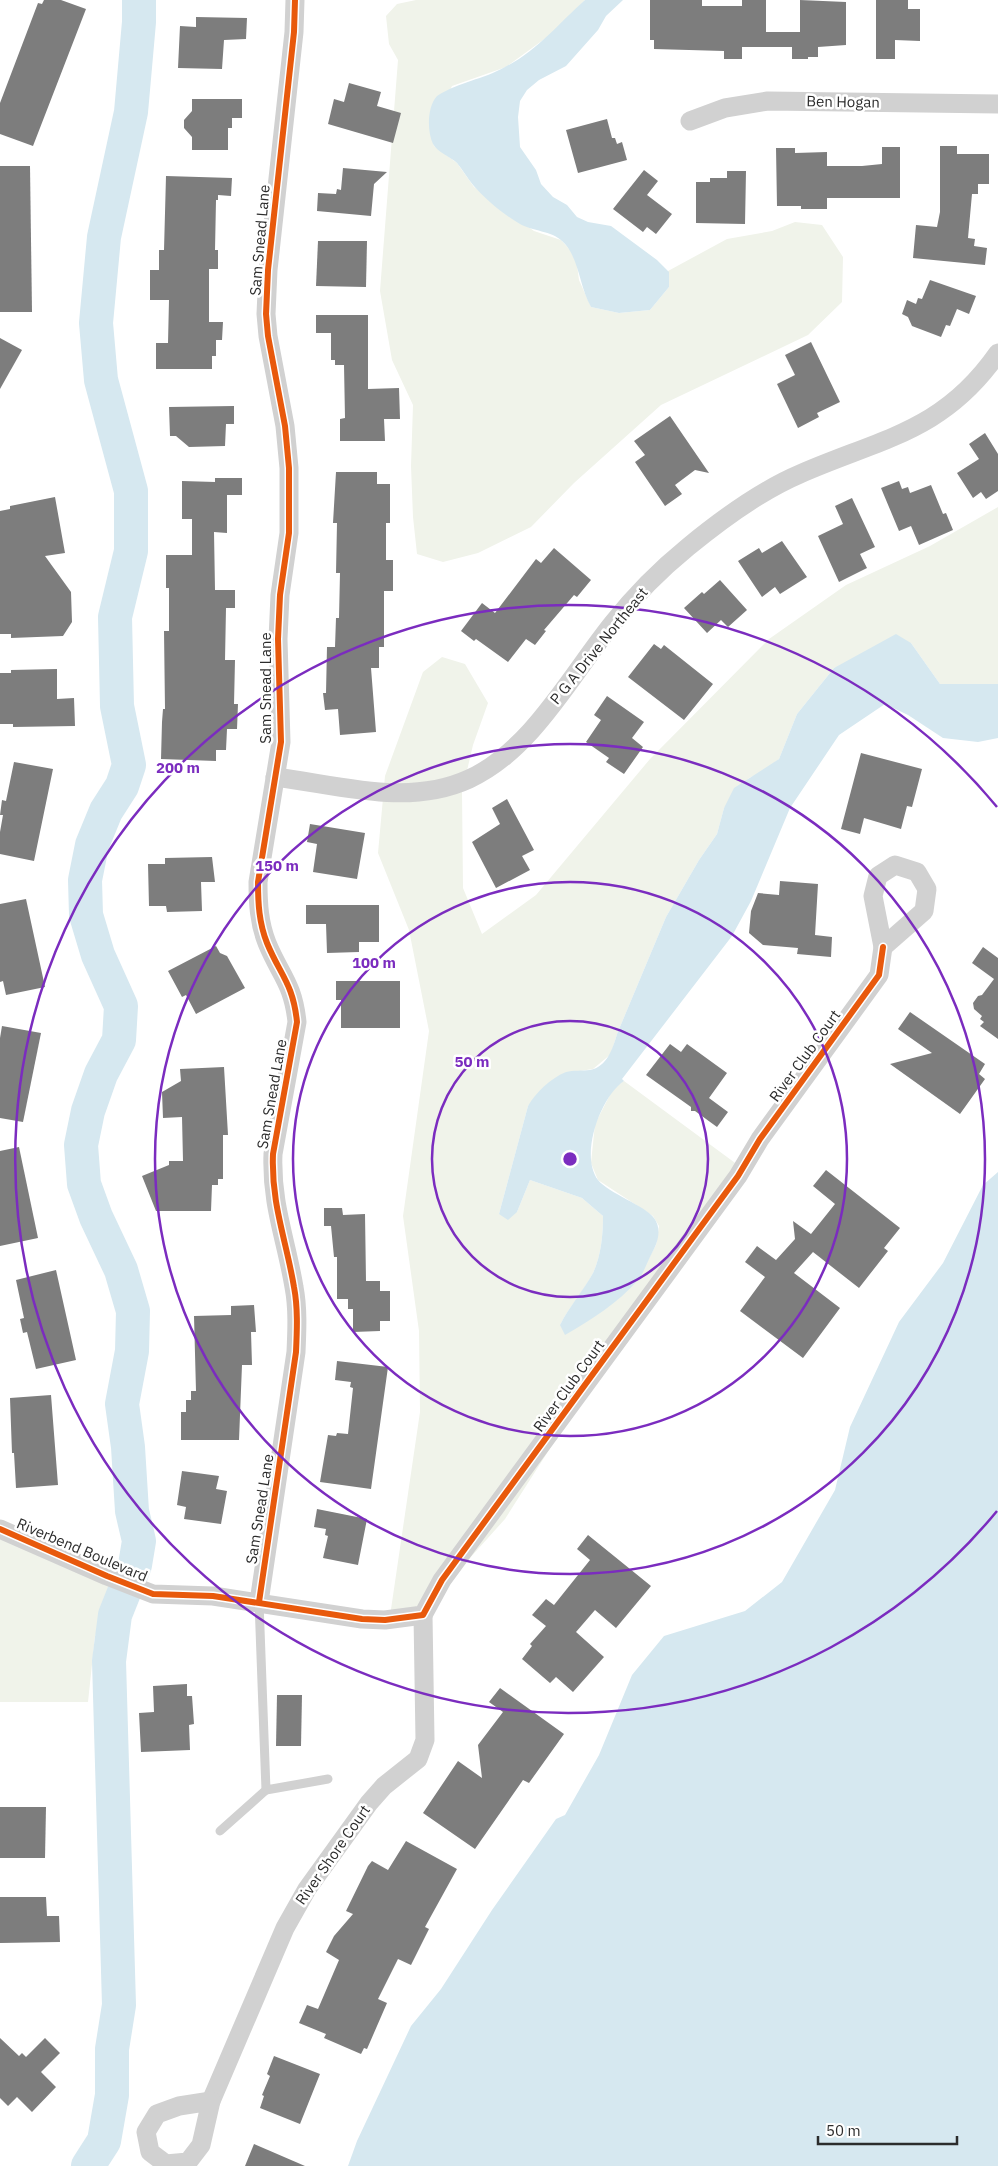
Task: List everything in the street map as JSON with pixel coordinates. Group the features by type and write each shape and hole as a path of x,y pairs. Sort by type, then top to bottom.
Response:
{"street":[{"name":"Sam Snead Lane","path":"259,1602 296,1352 297,1331 294,1287 277,1218 272,1175 273,1154 297,1022 295,1002 289,982 267,944 258,905 258,882 276,777 281,728 278,639 280,595 290,510 285,426 268,336 267,279 294,32 295,0"},
{"name":"Ben Hogan","path":"690,121 725,108 768,101 998,104"},
{"name":"P G A Drive Northeast","path":"276,777 384,793 405,794 445,788 468,780 489,769 523,742 614,621 652,580 687,547 762,494 799,474 903,434 925,423 966,391 998,353"},
{"name":"River Club Court","path":"423,1615 442,1580 738,1176 760,1139 879,975 884,947"},
{"name":"Riverbend Boulevard","path":"0,1529 106,1576 153,1594 213,1596 259,1602"},
{"path":"259,1602 362,1619 385,1620 423,1615"},
{"name":"River Shore Court","path":"211,2101 285,1928 307,1889 374,1797 384,1786 418,1759 425,1740 423,1615"}],"lane":[{"path":"259,1602 266,1790"},
{"path":"220,1831 266,1790 328,1778"}],"shaded area":[{"path":"416,0 585,0 554,32 506,67 452,86 430,131 434,146 457,163 474,187 534,231 561,240 571,251 577,265 579,280 591,307 619,313 650,310 669,287 668,271 727,239 772,231 795,222 822,225 843,257 842,302 808,335 661,405 574,483 531,527 478,553 443,562 417,554 411,466 413,405 392,360 380,291 398,60 389,44 386,16 397,4"},
{"path":"585,0 623,0 606,16 598,30 566,66 539,80 527,90 520,101 518,117 520,147 536,170 541,184 553,197 567,205 577,217 588,222 611,226 657,260 669,272 669,287 650,310 619,313 591,307 568,247 553,235 520,224 507,216 483,196 457,163 435,147 431,139 429,119 431,106 437,96 488,75 517,60 538,45"},
{"path":"998,507 998,684 940,684 911,643 834,668 797,714 779,759 762,772 749,778 724,808 717,834 699,860 666,917 617,1034 611,1054 593,1069 566,1073 546,1085 528,1106 499,1214 517,1212 530,1180 582,1198 603,1216 603,1231 596,1266 560,1325 638,1279 656,1245 659,1226 653,1216 598,1180 591,1163 595,1124 614,1087 624,1081 746,1171 616,1345 505,1519 425,1608 390,1616 420,1412 419,1331 403,1216 429,1031 409,930 378,853 385,776 423,672 442,657 465,664 488,703 473,745 462,792 463,888 482,934 536,895 650,759 769,639 846,585 930,546"},
{"path":"896,634 911,643 940,684 998,684 998,738 978,742 943,738 908,715 885,704 839,735 790,808 751,901 732,936 622,1079 624,1081 608,1099 601,1112 595,1127 591,1156 593,1169 598,1180 610,1190 650,1213 658,1227 658,1236 638,1280 604,1310 565,1335 560,1325 593,1273 598,1260 603,1216 582,1198 530,1180 517,1212 508,1220 499,1214 528,1106 540,1091 555,1078 566,1072 596,1068 605,1061 611,1051 666,917 699,860 717,834 724,808 734,788 779,759 797,714 834,668"},
{"path":"998,1172 998,2166 348,2166 357,2141 411,2026 441,1989 492,1910 556,1819 565,1815 599,1755 632,1675 664,1636 745,1611 782,1582 835,1490 850,1427 899,1322 943,1263 983,1185"},
{"path":"0,1523 120,1578 116,1596 102,1619 95,1636 88,1702 0,1702"}],"building":[{"path":"44,0 61,0 86,9 33,146 0,134 0,103 38,3 42,4"},
{"path":"650,0 702,0 702,6 742,6 742,0 766,0 766,32 800,32 800,0 846,2 846,45 818,47 818,57 808,57 808,59 792,59 792,47 742,47 742,59 724,59 724,51 654,49 654,40 650,40"},
{"path":"876,0 908,0 908,9 920,9 920,41 895,40 895,59 876,59"},
{"path":"196,17 247,18 246,39 224,40 222,69 178,68 180,26 196,27"},
{"path":"349,83 381,92 377,106 401,113 393,143 328,124 334,99 344,102"},
{"path":"192,99 242,99 242,118 232,118 232,128 228,128 228,150 192,150 192,137 184,128 184,120 192,111"},
{"path":"607,119 612,138 615,138 617,144 622,142 627,160 578,173 566,130"},
{"path":"940,146 957,146 957,154 989,154 989,184 978,184 978,194 972,194 968,238 975,239 974,246 987,248 985,265 913,258 916,225 937,227 940,212"},
{"path":"882,147 900,147 900,198 827,198 827,209 801,209 801,206 777,206 776,148 795,148 795,153 827,152 827,166 862,166 882,164"},
{"path":"0,166 30,166 32,312 0,312"},
{"path":"343,168 387,172 374,184 371,216 317,211 318,193 336,194 337,189 341,190"},
{"path":"644,170 658,181 647,195 672,214 656,234 647,227 643,232 613,209"},
{"path":"727,171 746,171 745,224 696,223 696,182 710,182 710,178 727,178"},
{"path":"166,176 232,178 231,196 218,195 218,200 216,200 215,250 218,250 218,269 209,269 209,322 223,322 222,340 216,340 216,356 212,356 212,369 156,369 156,343 168,343 169,300 150,300 150,270 159,270 159,250 164,250"},
{"path":"318,241 367,241 366,287 316,286"},
{"path":"930,280 976,296 969,314 957,309 950,326 946,325 941,337 912,326 908,317 902,314 907,300 916,304 918,298 922,299"},
{"path":"316,315 368,315 368,389 399,388 400,419 384,419 385,441 340,441 340,419 345,418 344,365 335,365 335,360 331,360 331,333 316,333"},
{"path":"0,338 22,350 0,389"},
{"path":"811,342 840,402 817,413 819,417 798,428 777,384 795,375 785,355"},
{"path":"234,406 234,424 226,424 225,446 189,447 176,436 170,436 169,407"},
{"path":"670,416 709,473 695,470 675,485 682,494 665,506 635,462 645,455 634,441"},
{"path":"985,433 998,454 998,491 986,499 981,492 973,498 957,473 979,459 969,444"},
{"path":"336,472 377,472 377,484 390,484 390,523 386,523 386,560 393,560 393,591 384,591 384,647 379,647 379,668 371,668 376,732 340,735 338,709 325,710 323,693 326,693 327,647 335,647 336,618 339,618 340,573 336,573 337,523 333,523"},
{"path":"215,478 242,478 242,495 227,495 227,533 214,532 215,590 235,590 235,608 226,608 225,660 235,660 234,704 238,704 237,729 227,729 226,750 216,750 216,761 161,759 163,709 165,709 164,631 169,631 169,588 166,588 166,555 192,555 192,519 182,519 182,481 215,482"},
{"path":"899,481 902,489 908,487 910,493 931,485 943,514 946,513 953,530 919,545 911,526 899,531 881,488"},
{"path":"55,497 65,553 45,556 71,592 72,622 63,636 11,638 11,634 0,634 0,511 10,509 10,506"},
{"path":"852,498 875,547 860,554 867,568 839,582 818,536 843,524 835,506"},
{"path":"782,541 807,577 780,594 775,587 762,597 738,561 759,548 762,553"},
{"path":"554,548 591,580 577,597 574,595 544,630 546,631 535,645 526,639 508,662 476,639 474,641 461,631 482,603 495,613 536,559 541,563"},
{"path":"720,580 747,610 728,627 721,620 707,633 684,608 702,592 704,594"},
{"path":"654,644 661,649 664,645 713,684 684,720 628,677"},
{"path":"57,669 57,699 74,698 75,726 13,727 13,724 0,724 0,673 11,673 11,670"},
{"path":"607,696 644,722 632,738 643,747 624,774 606,762 609,758 586,742 601,720 594,715"},
{"path":"861,753 922,769 912,807 907,806 901,829 864,818 860,834 841,829"},
{"path":"14,762 53,769 34,861 0,854 0,832 3,815 0,815 2,800 6,801"},
{"path":"507,799 534,850 522,856 530,870 496,888 472,842 500,824 492,808"},
{"path":"310,824 365,833 357,879 313,872 317,844 307,842"},
{"path":"212,857 215,882 201,882 202,911 167,912 166,906 149,906 148,864 165,864 165,858"},
{"path":"780,881 818,884 815,935 832,937 831,957 797,954 798,948 763,945 749,933 751,911 758,893 779,895"},
{"path":"26,899 45,987 6,995 3,981 0,982 0,904"},
{"path":"306,905 379,905 379,942 359,942 359,952 327,953 326,924 306,924"},
{"path":"216,946 220,953 227,956 245,988 196,1014 186,995 182,997 168,971"},
{"path":"983,947 998,958 998,1039 980,1026 984,1022 980,1019 982,1016 974,1009 973,1003 978,996 982,995 994,979 972,963"},
{"path":"336,981 400,981 400,1028 341,1028 341,1000 336,1000"},
{"path":"910,1012 985,1064 979,1074 985,1079 960,1114 890,1064 932,1053 898,1029"},
{"path":"2,1026 41,1033 23,1122 0,1118 0,1038"},
{"path":"670,1044 681,1052 687,1044 727,1073 709,1098 728,1112 717,1127 695,1111 691,1111 691,1107 646,1075"},
{"path":"224,1067 228,1135 223,1135 223,1179 218,1179 218,1185 212,1185 211,1211 156,1211 142,1176 169,1165 169,1161 183,1161 182,1117 163,1118 162,1092 181,1081 180,1069"},
{"path":"19,1147 38,1238 0,1246 0,1151"},
{"path":"826,1170 900,1228 884,1248 888,1251 859,1288 813,1252 794,1273 840,1308 803,1358 740,1311 765,1277 745,1262 757,1246 776,1260 795,1239 793,1221 811,1234 835,1204 813,1186"},
{"path":"324,1208 342,1208 343,1215 365,1214 366,1281 380,1281 380,1291 390,1291 390,1321 380,1321 380,1331 353,1332 353,1309 348,1309 348,1299 337,1299 337,1257 334,1257 331,1226 324,1226"},
{"path":"56,1270 76,1360 36,1369 27,1332 23,1333 20,1319 24,1318 16,1280"},
{"path":"254,1305 256,1332 251,1332 252,1365 242,1365 239,1440 181,1440 181,1412 186,1412 186,1400 191,1400 191,1391 196,1391 194,1316 231,1315 231,1306"},
{"path":"337,1361 388,1367 371,1489 320,1482 328,1435 336,1436 337,1433 348,1434 353,1388 350,1387 351,1382 335,1380"},
{"path":"51,1395 58,1485 16,1488 14,1453 12,1453 10,1398"},
{"path":"182,1471 219,1476 216,1489 227,1491 221,1524 184,1519 186,1507 177,1505"},
{"path":"317,1509 367,1519 358,1565 323,1558 328,1536 325,1535 326,1529 314,1527"},
{"path":"588,1535 651,1586 616,1628 595,1610 576,1632 604,1657 573,1692 556,1677 550,1683 522,1659 532,1646 530,1644 546,1626 532,1615 546,1599 554,1605 590,1560 577,1549"},
{"path":"187,1684 187,1696 192,1696 194,1724 189,1725 190,1750 141,1752 139,1713 154,1712 153,1686"},
{"path":"500,1688 564,1734 529,1783 523,1780 475,1849 423,1813 458,1761 482,1778 478,1745 503,1712 489,1702"},
{"path":"277,1695 302,1695 301,1746 276,1746"},
{"path":"0,1807 46,1807 45,1858 0,1858"},
{"path":"406,1841 457,1869 425,1927 429,1929 411,1965 398,1959 378,1999 387,2003 367,2049 364,2048 361,2054 324,2038 326,2034 299,2023 307,2005 318,2009 339,1960 326,1952 334,1936 353,1914 346,1911 368,1866 372,1861 388,1870"},
{"path":"0,1897 46,1897 47,1916 59,1916 60,1942 0,1943"},
{"path":"0,2038 19,2056 22,2053 26,2057 45,2038 60,2053 41,2072 56,2087 32,2112 17,2097 8,2106 0,2098"},
{"path":"274,2056 320,2074 300,2124 260,2108 264,2096 262,2095 270,2076 267,2074"},
{"path":"254,2144 305,2166 245,2166"}],"waterway":[{"path":"88,2166 104,2141 112,2095 112,2049 119,2005 109,1661 115,1615 135,1565 139,1541 132,1511 128,1447 122,1404 132,1351 133,1311 121,1270 96,1217 84,1184 81,1145 88,1111 101,1074 119,1040 121,1006 98,955 86,915 85,880 92,845 106,811 122,786 129,765 117,706 115,617 131,551 131,491 101,380 96,323 104,237 131,112 139,22 139,0"}],"cycle path":[{"path":"259,1602 296,1352 297,1327 294,1287 274,1189 273,1172 273,1154 297,1022 289,988 267,943 262,928 258,882 281,742 278,639 280,595 289,533 289,468 285,426 268,336 266,314 268,270 294,32 295,0"},
{"path":"0,1529 153,1594 213,1596 362,1619 385,1620 423,1615 442,1580 738,1176 760,1139 879,975 883,947"}]}
